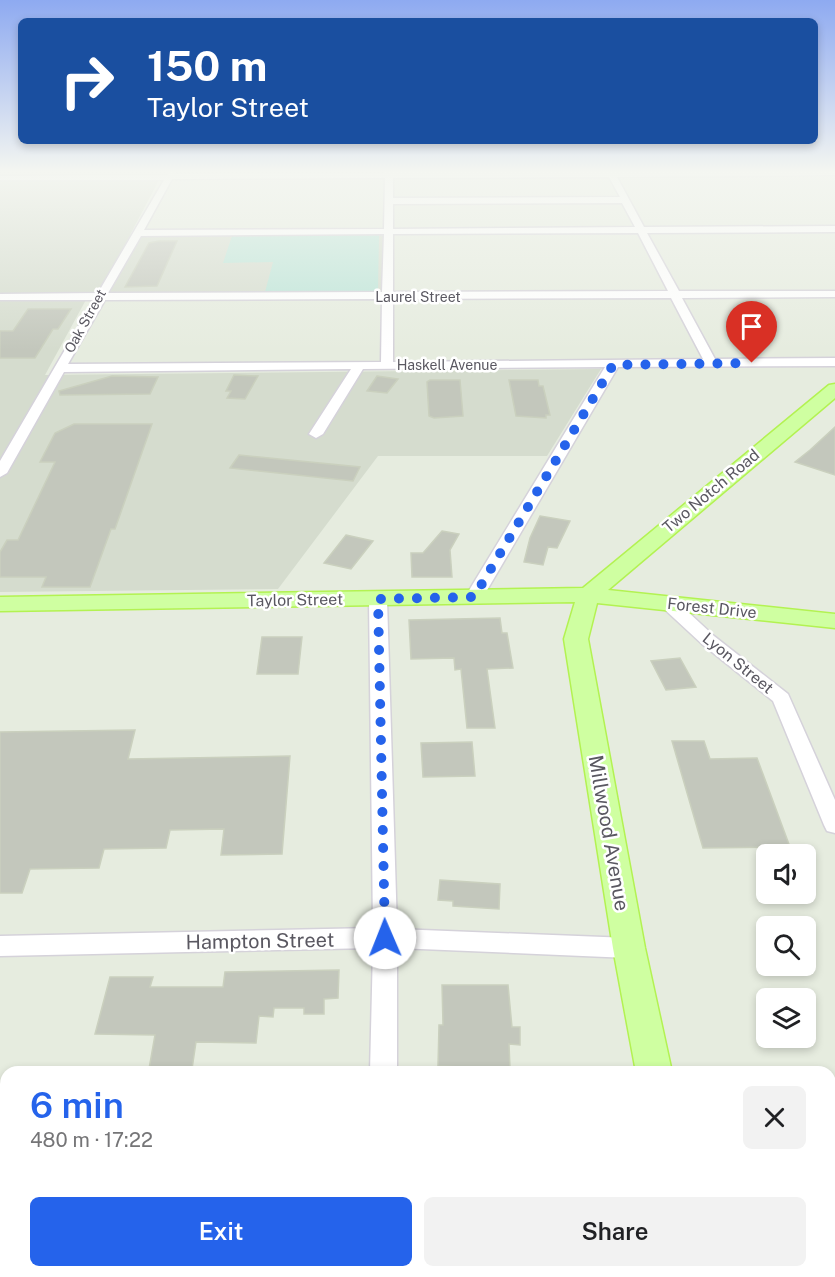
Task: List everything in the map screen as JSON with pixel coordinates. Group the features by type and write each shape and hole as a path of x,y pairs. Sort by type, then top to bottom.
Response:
{"main road":[{"name":"Two Notch Road","path":"589,595 835,389"},
{"name":"Taylor Street","path":"0,604 589,595"},
{"name":"Forest Drive","path":"589,595 835,621"},
{"name":"Millwood Avenue","path":"589,595 580,617 576,639 629,948 653,1066"}],"street":[{"path":"138,233 567,231"},
{"path":"642,231 711,363"},
{"path":"387,365 390,232"},
{"name":"Oak Street","path":"0,472 138,233"},
{"name":"Laurel Street","path":"0,297 835,294"},
{"name":"Haskell Avenue","path":"59,368 835,362"},
{"path":"474,597 613,365"},
{"path":"316,434 359,366"},
{"path":"378,599 385,938 384,1066"},
{"name":"Lyon Street","path":"668,603 708,640 781,698 835,825"},
{"name":"Hampton Street","path":"0,946 385,938 629,948"}],"shaded area":[{"path":"0,231 132,231 130,235 383,234 382,294 88,296 45,375 601,369 547,456 378,456 278,589 0,592"},
{"path":"379,235 378,291 265,292 273,262 223,263 232,236"}],"building":[{"path":"177,241 157,286 125,287 149,243"},
{"path":"28,309 71,309 58,329 53,329 35,358 0,358 0,331 13,331"},
{"path":"234,375 258,376 245,399 227,398 231,391 226,391"},
{"path":"112,376 158,377 150,394 60,395 59,391"},
{"path":"377,376 398,379 387,393 367,391"},
{"path":"430,380 460,380 463,416 434,418 429,416 427,382"},
{"path":"509,380 538,380 539,386 543,386 550,415 546,415 546,418 516,416"},
{"path":"74,424 152,424 115,529 111,529 90,587 42,587 46,577 0,577 0,552 7,540 18,540 55,462 40,462 55,433"},
{"path":"835,427 835,475 795,462 810,450"},
{"path":"239,455 360,467 353,481 230,468"},
{"path":"540,516 570,521 557,548 548,547 543,565 524,562 530,538"},
{"path":"442,531 459,534 450,550 452,577 412,577 411,553 423,553"},
{"path":"346,535 373,541 351,569 324,563"},
{"path":"500,618 502,633 507,633 513,668 487,669 495,728 467,728 461,669 455,670 454,658 411,659 409,620"},
{"path":"262,637 302,637 298,674 257,674"},
{"path":"680,658 696,687 666,690 651,661"},
{"path":"135,730 128,759 290,756 282,854 221,855 224,829 170,830 166,848 104,849 99,868 30,869 22,893 0,893 0,732"},
{"path":"672,741 704,741 710,759 757,758 789,844 756,844 756,847 703,848"},
{"path":"472,742 475,776 423,777 421,743"},
{"path":"440,880 500,884 499,909 453,906 453,901 438,900"},
{"path":"339,970 338,998 324,999 324,1014 304,1014 304,1008 274,1008 273,1017 259,1016 256,1043 196,1042 192,1066 150,1066 155,1035 95,1034 110,977 153,977 150,987 223,987 225,972"},
{"path":"442,985 508,985 512,1027 520,1027 520,1045 509,1044 510,1066 438,1066 439,1025 443,1025"}],"route":[{"path":"385,938 378,599 474,597 613,365 752,363"}]}
